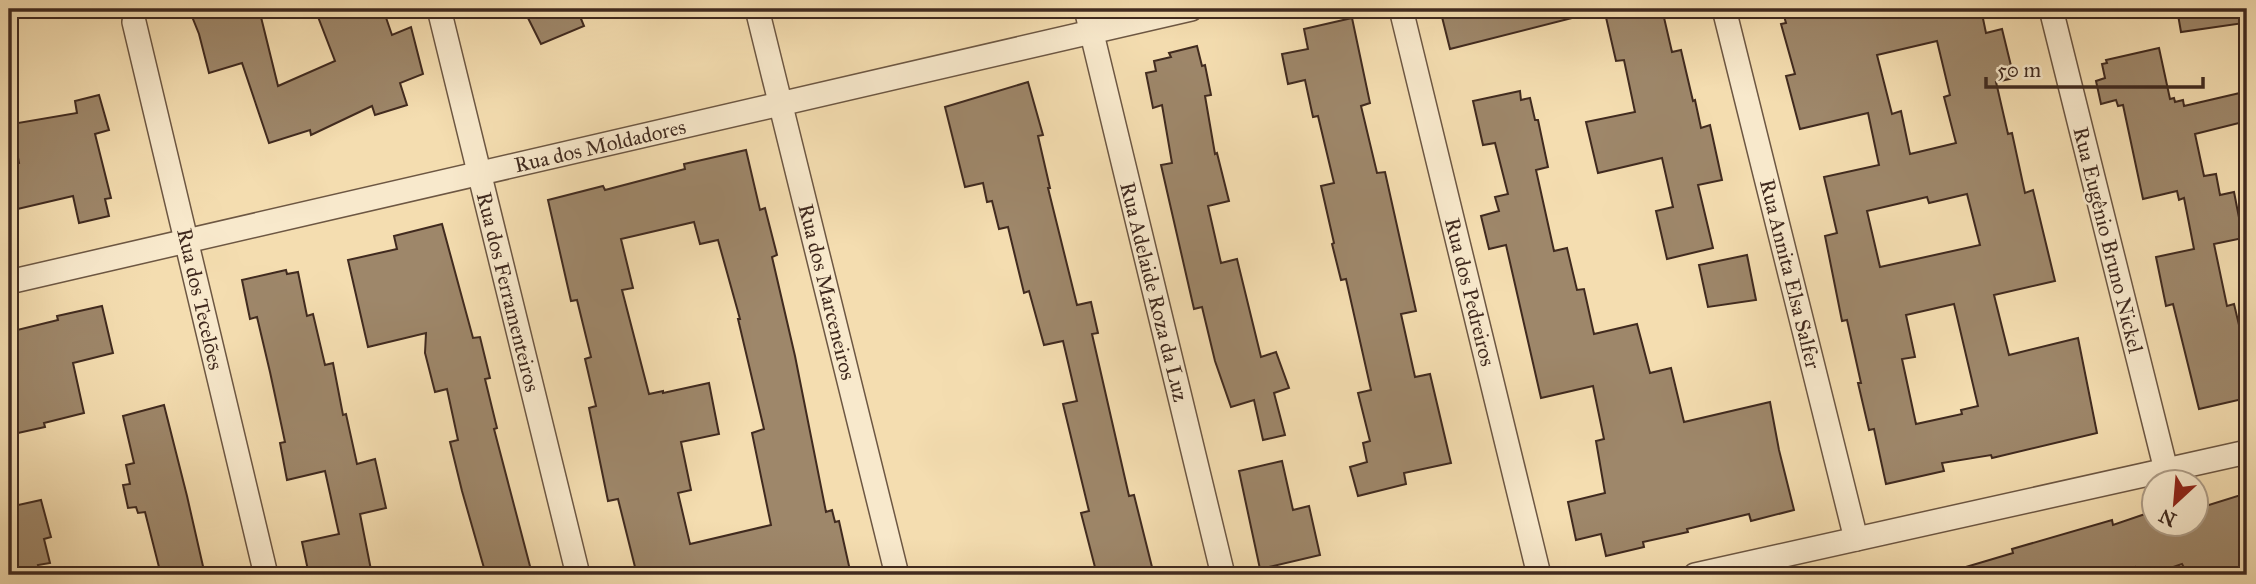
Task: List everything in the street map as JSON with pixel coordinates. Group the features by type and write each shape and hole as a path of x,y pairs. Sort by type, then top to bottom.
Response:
{"street":[{"name":"Rua dos Ferramenteiros","path":"439,9 578,575"},
{"name":"Rua dos Marceneiros","path":"757,9 897,575"},
{"name":"Rua Adelaide Roza da Luz","path":"1086,9 1223,575"},
{"name":"Rua dos Moldadores","path":"9,282 1191,9"},
{"name":"Rua dos Pedreiros","path":"1401,9 1539,575"},
{"name":"Rua Annita Elsa Salfer","path":"1724,9 1856,539"},
{"name":"Rua Eugênio Bruno Nickel","path":"2051,9 2165,468"},
{"name":"Rua dos Tecelões","path":"134,22 266,575"},
{"path":"2174,468 2247,452"},
{"path":"1695,575 2140,476"}],"building":[{"path":"189,9 259,9 278,86 335,61 315,9 383,9 392,35 411,27 423,74 400,83 407,105 375,115 372,106 311,135 310,130 269,143 242,63 209,73"},
{"path":"528,9 577,9 584,26 541,44 527,16 530,15"},
{"path":"1440,9 1575,9 1576,17 1450,49"},
{"path":"1625,9 1662,9 1672,52 1681,50 1701,128 1710,125 1722,180 1698,185 1713,248 1667,259 1656,211 1673,207 1662,158 1598,173 1586,122 1635,112 1624,60 1616,61 1605,13"},
{"path":"1782,9 1981,9 1986,33 2002,29 2014,78 1996,82 2008,134 2012,133 2025,193 2033,190 2055,281 1994,295 2009,355 2078,338 2097,433 1992,458 1991,455 1942,463 1944,471 1886,484 1874,429 1869,430 1847,320 1842,321 1825,236 1837,233 1824,177 1879,165 1868,113 1800,129 1786,76 1795,74 1781,24 1786,23","holes":["1937,41 1950,95 1944,97 1956,143 1910,154 1901,111 1892,114 1877,55","1967,194 1980,245 1880,267 1867,211 1927,197 1929,203","1954,304 1978,406 1961,410 1962,414 1916,424 1902,359 1915,357 1906,315"]},
{"path":"2177,9 2243,9 2244,23 2181,32"},
{"path":"1352,18 1370,103 1361,106 1377,173 1385,172 1416,311 1401,314 1415,377 1430,374 1451,463 1404,473 1406,484 1358,496 1350,467 1367,462 1363,443 1370,441 1358,393 1371,390 1346,279 1341,280 1332,244 1334,243 1321,186 1334,183 1318,116 1313,117 1305,80 1288,84 1282,54 1308,49 1304,29"},
{"path":"1197,46 1202,66 1205,65 1211,95 1205,96 1215,154 1217,153 1229,201 1208,206 1221,263 1237,259 1261,357 1276,352 1289,388 1274,393 1285,435 1263,440 1254,400 1231,407 1215,361 1202,307 1194,309 1161,165 1172,163 1162,105 1153,108 1146,73 1156,71 1154,61 1171,57 1169,53"},
{"path":"2159,48 2170,99 2174,98 2175,102 2183,100 2184,106 2244,92 2247,107 2247,121 2195,134 2204,176 2216,174 2220,195 2234,192 2243,238 2214,244 2227,306 2234,304 2244,346 2247,345 2247,398 2199,409 2173,304 2166,306 2156,257 2194,249 2184,198 2179,200 2177,191 2143,199 2123,105 2118,106 2116,100 2101,104 2096,81 2105,78 2102,64 2107,63 2106,60"},
{"path":"1028,82 1043,135 1038,136 1048,188 1077,305 1091,302 1098,333 1092,334 1129,496 1134,495 1154,575 1097,575 1081,513 1089,511 1063,404 1077,401 1063,341 1044,345 1029,291 1024,293 1008,227 999,229 992,201 987,202 983,183 965,187 945,107"},
{"path":"1520,91 1521,100 1530,98 1535,120 1538,120 1548,167 1536,170 1554,251 1567,248 1577,290 1584,289 1594,334 1637,324 1650,373 1671,368 1684,422 1770,402 1794,510 1751,521 1749,514 1687,529 1688,532 1643,542 1644,547 1606,556 1601,534 1576,540 1568,502 1605,493 1596,441 1604,439 1593,386 1541,398 1506,245 1489,249 1481,216 1499,211 1495,197 1508,194 1495,143 1483,145 1473,101"},
{"path":"99,95 109,130 95,134 111,198 105,199 109,216 79,223 73,196 9,211 9,165 19,163 12,124 77,113 75,101"},
{"path":"746,150 760,210 765,208 777,255 772,257 826,512 832,510 835,522 839,521 851,575 637,575 618,499 608,501 589,408 596,406 585,359 591,357 577,300 571,301 548,200 603,186 605,190 685,169 684,164","holes":["694,222 700,244 718,240 740,319 764,429 752,433 771,525 690,544 678,493 691,490 681,442 719,434 709,383 649,394 622,290 633,288 621,239"]},
{"path":"442,224 473,338 480,337 490,378 485,379 497,428 494,429 531,570 528,571 529,575 486,575 450,442 458,440 447,389 435,392 425,353 426,333 368,347 348,260 397,249 394,236"},
{"path":"1747,255 1756,300 1708,307 1699,265"},
{"path":"286,270 287,274 298,272 307,316 313,314 325,365 333,363 343,415 346,414 357,464 375,459 386,508 360,514 372,575 309,575 302,542 339,534 325,471 287,480 280,443 285,442 270,372 257,317 250,319 242,280"},
{"path":"102,306 113,353 73,363 84,413 44,423 45,427 9,435 9,332 58,320 57,316"},
{"path":"164,405 205,575 161,575 145,512 138,513 136,507 128,508 123,485 130,484 126,465 134,463 123,416"},
{"path":"1282,461 1293,510 1309,506 1320,555 1260,569 1239,471"},
{"path":"2247,493 2247,575 2188,575 2182,564 2150,575 2138,575 2135,567 2110,575 1959,575 1959,569 2013,553 2012,549 2112,520 2113,525 2140,516 2140,538 2210,538 2210,505"},
{"path":"41,500 51,537 44,539 50,563 38,565 41,575 9,575 9,507"}]}
